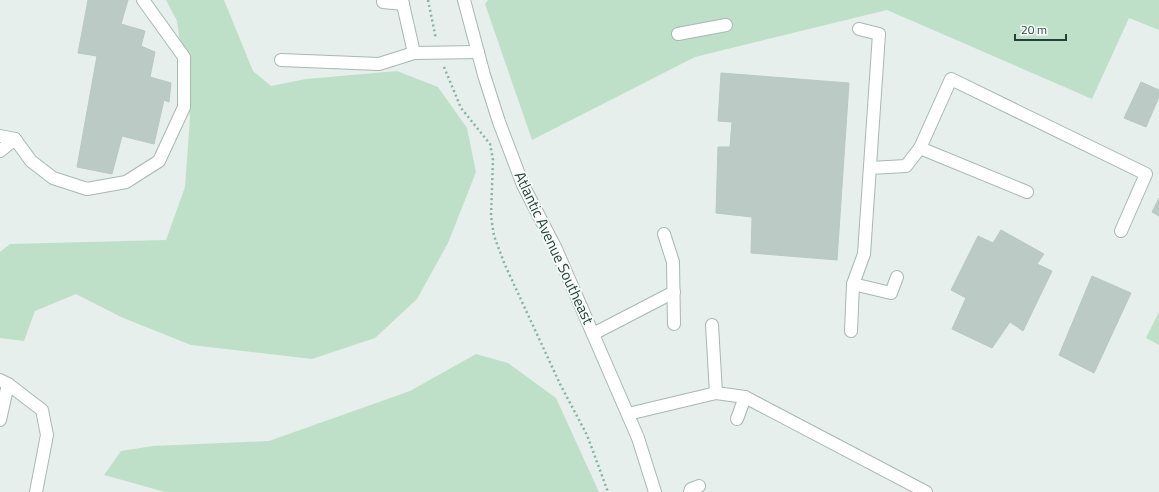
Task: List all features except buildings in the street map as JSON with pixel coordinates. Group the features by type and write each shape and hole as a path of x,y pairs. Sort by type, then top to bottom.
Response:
{"street":[{"path":"0,136 15,139 31,161 52,178 86,189 126,182 159,162 184,107 184,57 143,0"},
{"name":"Atlantic Avenue Southeast","path":"464,0 499,122 523,185 556,249 628,414 638,438 655,492"},
{"path":"383,2 402,2 414,53"},
{"path":"678,34 726,25"},
{"path":"851,331 852,284 864,254 879,34 859,29"},
{"path":"281,60 379,64 414,53 478,52"},
{"path":"870,168 906,166 920,148 951,79 1146,174 1121,231"},
{"path":"0,151 15,139"},
{"path":"920,148 1027,192"},
{"path":"664,234 674,262 674,324"},
{"path":"852,284 891,293 897,277"},
{"path":"593,334 674,292"},
{"path":"712,325 716,393"},
{"path":"0,420 4,382"},
{"path":"4,382 42,410 47,435 36,492"},
{"path":"628,414 716,393 745,397 926,492"},
{"path":"737,419 745,397"}],"path":[{"path":"428,0 435,36 445,70 461,108 490,144 493,160 491,216 494,236 505,265 560,384 587,436 608,492"}],"green space":[{"path":"166,0 224,0 253,71 271,86 306,79 397,71 438,87 467,128 476,172 448,243 417,299 375,338 312,359 191,345 121,317 76,294 35,311 24,341 0,338 0,252 10,244 166,240 185,187 190,118 177,21"},
{"path":"488,0 1159,0 1159,30 1129,18 1092,99 887,10 695,57 532,140 485,4"},
{"path":"1159,312 1159,345 1146,338"},
{"path":"476,354 508,363 556,398 599,492 165,492 104,475 121,451 153,446 269,441 410,391"}]}
